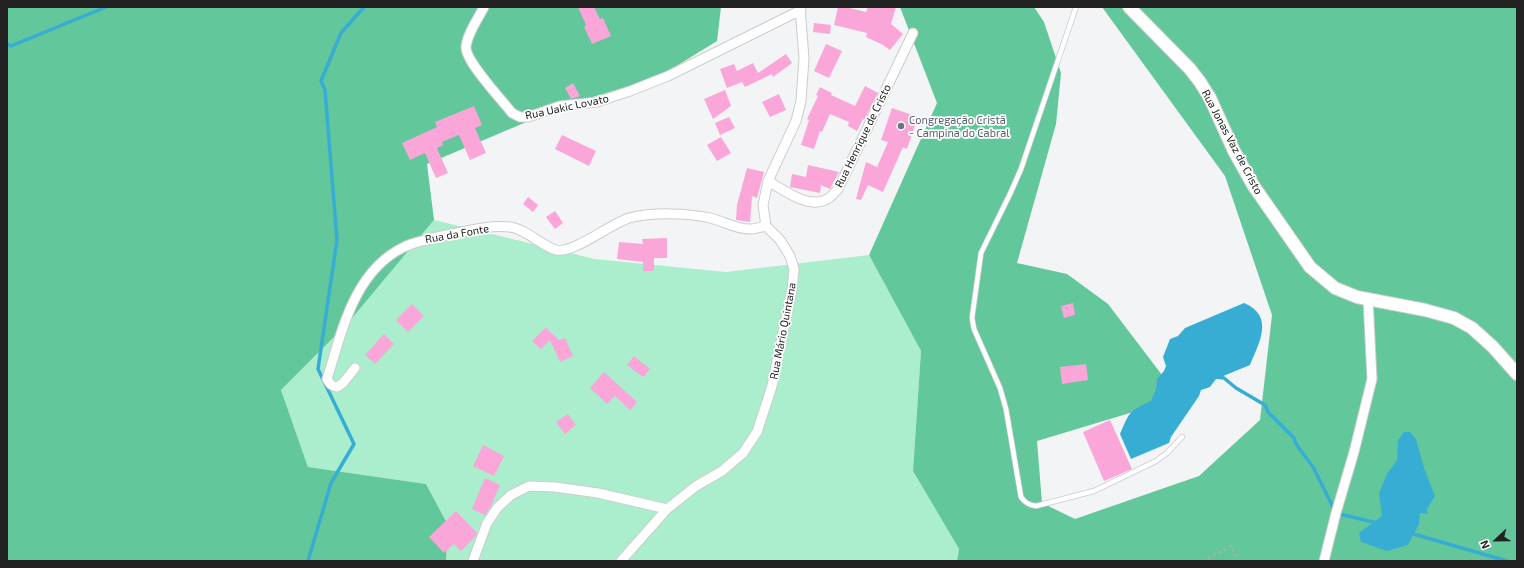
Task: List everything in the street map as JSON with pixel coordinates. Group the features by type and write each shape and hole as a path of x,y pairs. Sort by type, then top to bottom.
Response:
{"street":[{"name":"Rua Uakic Lovato","path":"484,7 469,36 466,47 468,56 473,65 512,113 520,117 528,118 560,106 597,102 668,76 800,8"},
{"name":"Rua Jonas Vaz de Cristo","path":"1129,7 1190,69 1200,82 1210,98 1234,151 1252,185 1310,267 1335,288 1357,297 1425,310 1454,318 1472,328 1493,347 1517,374"},
{"path":"766,226 763,205 768,181 796,121 801,101 804,58 800,8"},
{"name":"Rua Henrique de Cristo","path":"768,181 804,201 817,202 828,198 838,189 913,33"},
{"name":"Rua da Fonte","path":"355,368 343,383 337,387 330,384 328,379 330,371 346,319 356,294 384,259 403,248 421,241 474,229 511,227 528,234 555,250 565,250 575,247 607,228 629,218 648,215 687,215 711,218 740,228 751,229 766,226"},
{"name":"Rua Mário Quintana","path":"621,561 667,509 696,486 727,467 743,453 757,432 772,386 792,289 794,268 790,256 780,240 766,226"},
{"path":"1324,561 1354,452 1372,379 1368,299"},
{"path":"473,561 487,523 498,507 511,495 529,486 555,487 598,494 667,509"}],"lane":[{"path":"1076,7 1021,169 981,253 978,281 973,306 972,318 974,329 1000,388 1006,409 1021,497 1030,505 1036,506 1094,491 1156,461 1167,453 1182,437"}],"path":[{"path":"1202,561 1231,546 1238,561"}],"green space":[{"path":"7,7 721,7 717,41 657,78 569,104 427,164 434,220 348,323 281,390 308,467 426,484 448,525 446,561 7,561"},
{"path":"900,7 1034,7 1044,22 1061,73 1056,124 1017,263 1067,274 1108,304 1162,375 1163,403 1037,441 1042,503 1075,519 1199,476 1260,420 1272,315 1225,176 1102,7 1517,7 1517,561 957,561 959,549 913,471 921,351 869,255 937,103"},
{"path":"434,220 595,259 726,272 869,255 921,351 913,471 959,549 957,561 446,561 448,525 426,484 308,467 281,390 348,323"}],"water":[{"path":"1244,303 1254,308 1262,323 1260,339 1250,365 1216,379 1210,387 1201,390 1199,396 1171,437 1169,443 1131,459 1120,434 1128,416 1138,407 1151,401 1156,389 1157,379 1164,371 1166,366 1163,357 1170,339 1178,336 1185,328"},
{"path":"1404,432 1410,432 1416,439 1424,468 1435,496 1427,509 1428,514 1420,513 1419,524 1408,545 1387,551 1361,542 1359,533 1382,516 1379,493 1387,474 1397,460 1398,440"}],"building":[{"path":"578,7 594,7 600,19 603,18 611,36 592,44 584,27 586,25"},
{"path":"838,7 845,7 866,12 868,7 896,7 891,24 903,34 890,50 866,37 867,33 834,25"},
{"path":"814,23 831,25 830,34 813,32"},
{"path":"826,44 842,51 829,78 814,71"},
{"path":"786,54 792,63 773,77 772,74 745,87 742,82 727,88 720,69 734,64 737,71 753,63 758,73"},
{"path":"573,83 580,96 571,99 565,88"},
{"path":"865,86 878,93 857,131 848,126 849,122 830,114 822,132 820,131 814,149 801,145 809,120 807,119 818,96 816,95 820,87 832,93 831,95 855,106"},
{"path":"725,90 731,106 713,119 704,99"},
{"path":"779,94 786,110 770,117 762,102"},
{"path":"474,106 482,125 475,128 486,153 470,160 459,135 442,142 443,145 437,148 448,173 436,178 425,153 410,160 402,143 437,127 435,122"},
{"path":"892,108 918,117 907,149 903,147 883,192 868,185 861,200 856,199 866,162 877,167 888,142 881,140"},
{"path":"729,117 735,128 720,135 715,123"},
{"path":"562,135 596,151 589,166 555,149"},
{"path":"721,137 731,153 717,161 707,145"},
{"path":"808,165 839,172 830,189 821,185 820,193 790,187 792,174 806,177"},
{"path":"747,168 764,172 757,198 752,196 750,222 736,220 737,205"},
{"path":"528,197 538,205 533,212 523,204"},
{"path":"555,211 563,223 555,229 546,217"},
{"path":"667,238 667,258 654,258 654,271 643,271 643,262 617,259 619,242 643,244 642,239"},
{"path":"1073,303 1075,315 1064,318 1061,306"},
{"path":"412,304 424,316 408,332 396,320"},
{"path":"544,326 559,340 565,338 573,356 560,362 550,340 541,349 532,341 545,328"},
{"path":"384,334 394,344 375,364 365,355"},
{"path":"634,356 650,369 643,377 627,365"},
{"path":"1086,364 1088,380 1062,384 1060,367"},
{"path":"604,372 637,402 630,410 615,396 607,404 590,388"},
{"path":"568,414 576,425 565,434 556,422"},
{"path":"1110,420 1132,469 1104,481 1083,432"},
{"path":"483,445 504,456 494,476 473,466"},
{"path":"485,478 500,485 491,506 485,515 472,509"},
{"path":"456,511 477,533 461,551 454,544 444,553 429,537"}],"waterway":[{"path":"7,44 11,46 106,7"},
{"path":"308,561 331,483 354,444 318,369 337,240 325,90 321,81 341,33 364,7"},
{"path":"1216,377 1224,378 1236,388 1265,405 1268,412 1294,438 1296,444 1313,467 1336,513 1377,523"},
{"path":"1410,533 1507,561"}],"place":[{"name":"Congregação Cristã - Campina do Cabral","path":"901,126"}]}
